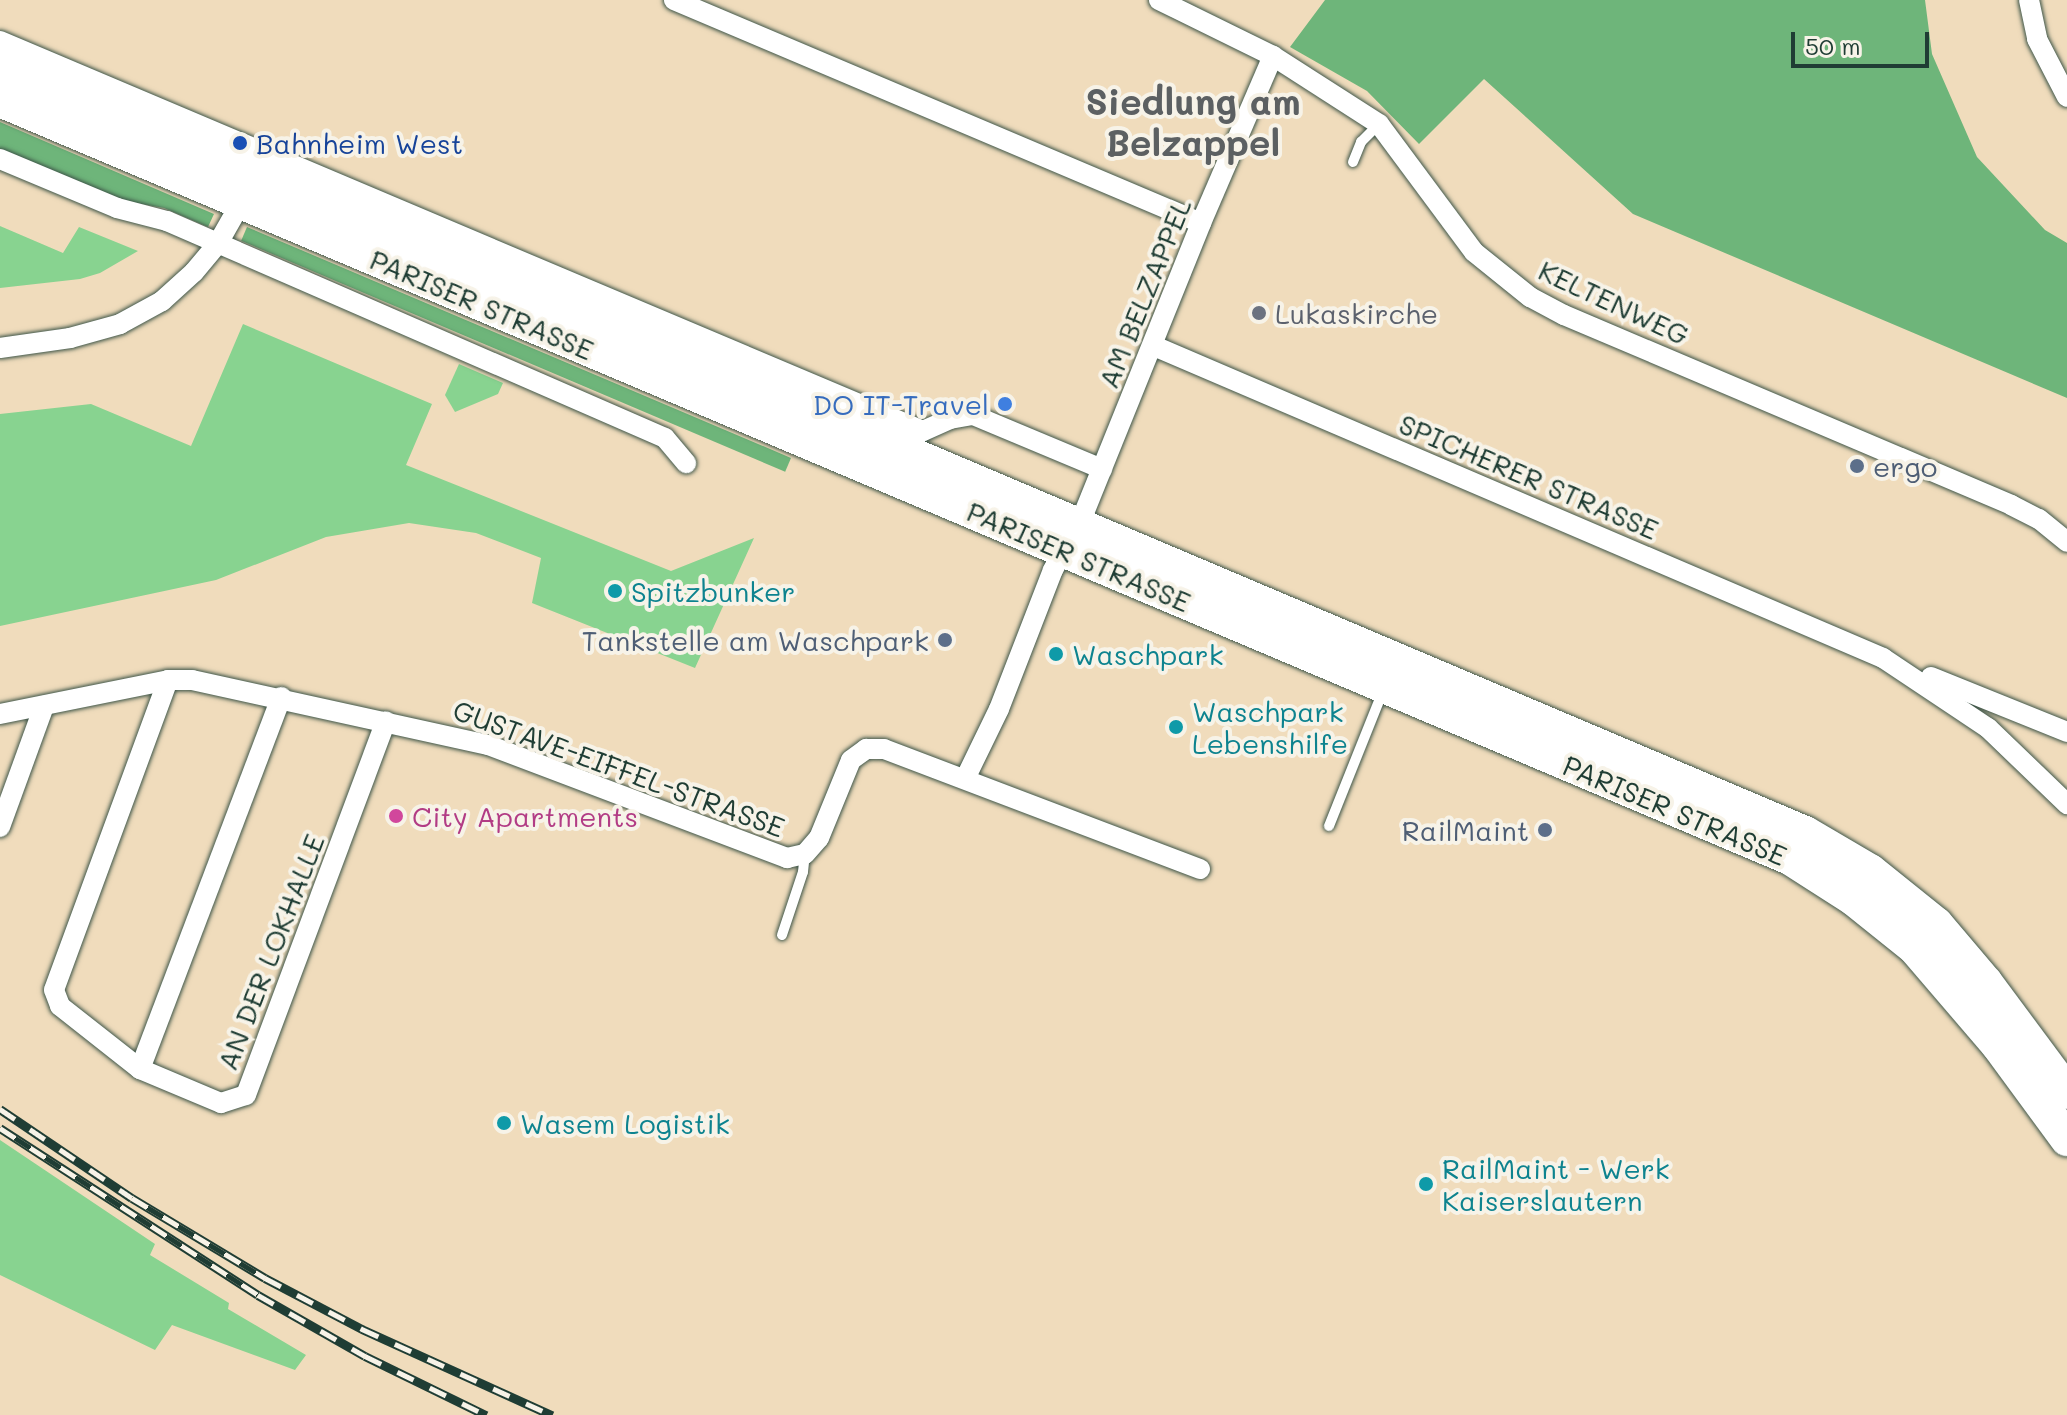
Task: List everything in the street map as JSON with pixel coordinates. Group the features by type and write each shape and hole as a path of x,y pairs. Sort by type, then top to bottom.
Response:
{"main road":[{"name":"PARISER STRASSE","path":"0,68 247,189"},
{"name":"PARISER STRASSE","path":"0,100 247,189 1071,537 1805,833 1870,871 1936,924 1986,983 2067,1092"},
{"name":"PARISER STRASSE","path":"1071,537 1385,685 1790,858 1854,899 1915,948 1956,993 2067,1139"}],"street":[{"path":"674,0 1201,223"},
{"name":"KELTENWEG","path":"1159,0 1273,56 1328,88 1379,124 1474,252 1530,297 1564,315 2011,505 2039,519 2067,542"},
{"path":"2029,0 2037,39 2067,97"},
{"name":"PARISER STRASSE","path":"0,41 923,431 950,419 973,415 1102,469"},
{"name":"AM BELZAPPEL","path":"1071,537 1154,346 1201,223 1273,56"},
{"path":"0,159 117,208 167,221 665,438 686,463"},
{"path":"0,348 70,338 120,324 162,301 194,272 217,245 247,189"},
{"name":"SPICHERER STRASSE","path":"1154,346 1883,658 2067,732"},
{"path":"965,779 999,709 1071,537"},
{"name":"SPICHERER STRASSE","path":"1883,658 1988,728 2064,795"},
{"name":"GUSTAVE-EIFFEL-STRASSE","path":"0,714 168,680 192,680 281,697 488,745 787,858 805,854 819,838 851,760 866,749 884,749 1200,869"},
{"name":"AN DER LOKHALLE","path":"168,680 54,990 60,1006 140,1069 221,1103 246,1095 386,721"},
{"path":"140,1069 281,697"},
{"path":"0,827 44,706"}],"lane":[{"path":"1353,162 1361,142 1379,124"},
{"path":"1329,826 1385,685"},
{"path":"782,935 803,872 805,854"}],"green space":[{"path":"1325,0 1925,0 1932,54 1977,157 2045,230 2067,243 2067,398 1633,214 1484,79 1419,144 1367,91 1290,47"},
{"path":"0,122 214,214 208,227 164,208 119,200 0,150"},
{"path":"0,226 63,253 79,227 138,251 100,273 80,279 0,288"},
{"path":"247,227 791,458 785,472 241,241"},
{"path":"243,324 432,404 406,465 671,571 754,538 695,668 532,603 541,558 476,533 409,523 326,537 216,580 0,626 0,414 91,404 191,446"},
{"path":"459,364 503,383 498,394 455,412 445,395"},
{"path":"0,1140 155,1244 150,1255 229,1303 228,1309 306,1355 295,1370 172,1325 155,1350 0,1275"}],"railway":[{"path":"0,1109 132,1198 265,1278 362,1329 552,1415"},
{"path":"0,1128 258,1295 365,1356 486,1415"}],"place":[{"name":"Bahnheim West","path":"240,143"},
{"name":"Lukaskirche","path":"1259,313"},
{"name":"DO IT-Travel","path":"1005,404"},
{"name":"ergo","path":"1857,466"},
{"name":"Spitzbunker","path":"615,591"},
{"name":"Tankstelle am Waschpark","path":"945,640"},
{"name":"Waschpark","path":"1056,654"},
{"name":"Waschpark Lebenshilfe","path":"1176,727"},
{"name":"City Apartments","path":"396,816"},
{"name":"RailMaint","path":"1545,830"},
{"name":"Wasem Logistik","path":"504,1123"},
{"name":"RailMaint - Werk Kaiserslautern","path":"1426,1184"}],"district":[{"name":"Siedlung am Belzappel","path":"1193,120"}]}
